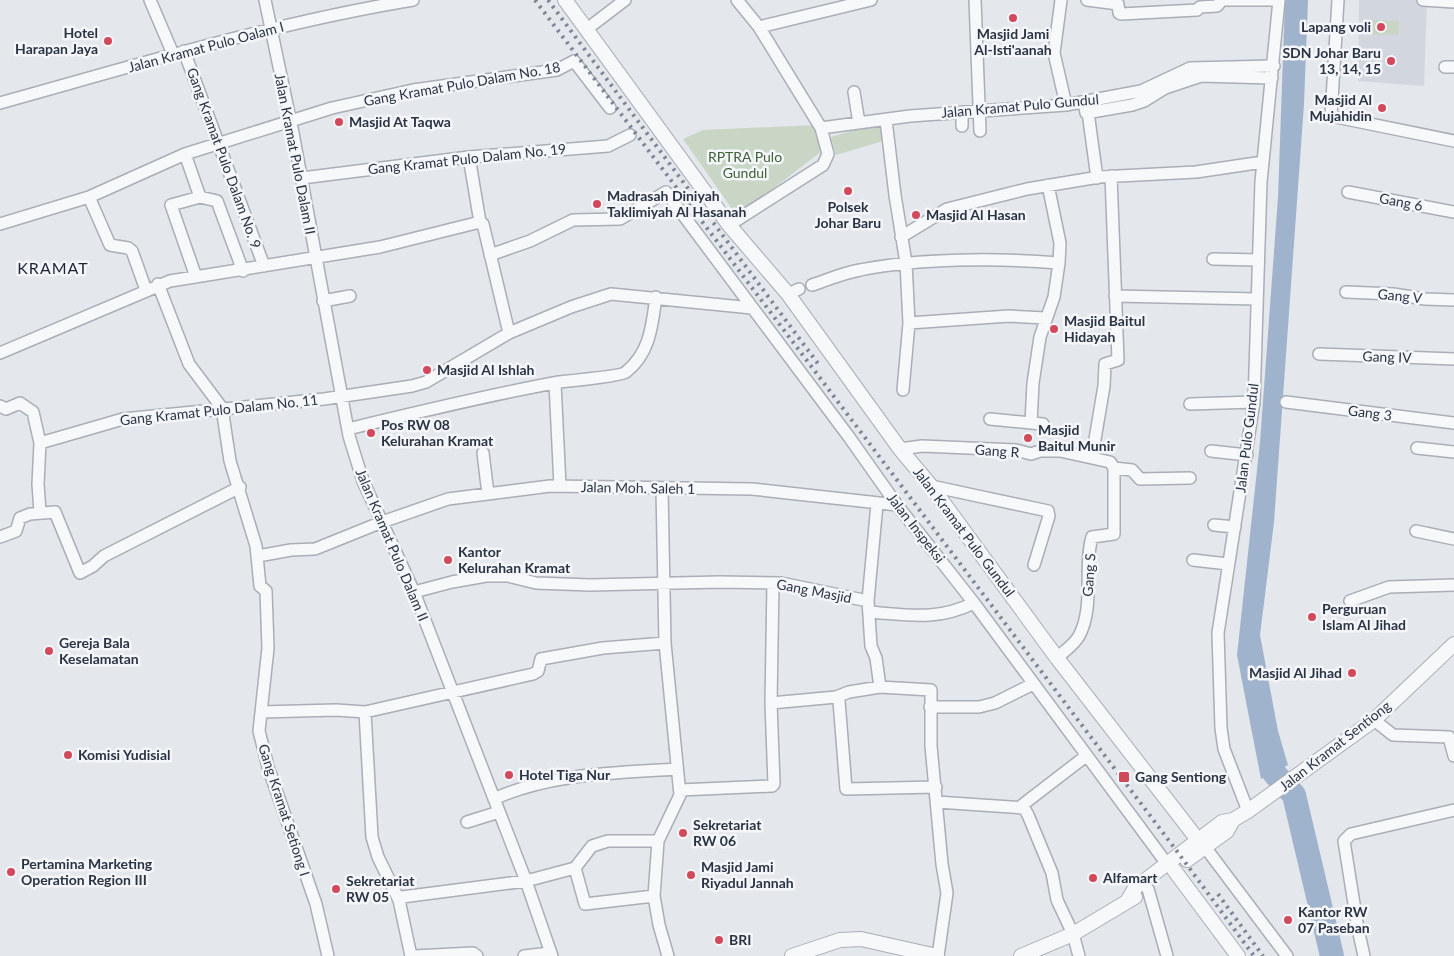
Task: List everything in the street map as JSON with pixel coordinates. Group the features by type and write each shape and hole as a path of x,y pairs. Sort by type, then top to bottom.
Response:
{"street":[{"name":"Gang Kramat Pulo Dalam No. 9","path":"150,0 178,53 217,143 264,266"},
{"name":"Jalan Kramat Pulo Dalam II","path":"265,0 302,178 315,258 348,429 363,481 414,592 526,881 551,954"},
{"name":"Jalan Kramat Pulo Oalam I","path":"0,103 178,53 340,12 413,0"},
{"name":"Jalan Kramat Pulo Gundul","path":"565,0 729,225 793,292 900,449 932,486 1057,658 1201,844"},
{"path":"587,28 626,0"},
{"path":"729,225 823,165 828,154 821,128 759,27 737,0"},
{"path":"759,27 871,0"},
{"path":"975,0 980,131"},
{"path":"1061,0 1054,53 1066,105"},
{"path":"1087,0 1118,4 1119,13 1121,14 1196,10 1200,7 1217,6 1222,0 1278,0"},
{"name":"Jalan Pulo Gundul","path":"1248,811 1224,749 1221,728 1218,633 1254,402 1263,162 1273,72 1278,0"},
{"path":"1338,0 1331,116 1454,141"},
{"path":"1423,0 1454,2"},
{"name":"Gang Kramat Pulo Dalam No. 18","path":"0,224 89,197 186,154 217,143 332,108 413,90 557,70 574,61 610,108"},
{"name":"Jalan Kramat Pulo Gundul","path":"821,128 859,123 887,124 962,117 1066,105 1086,107 1169,82 1201,76 1273,72"},
{"path":"854,92 859,123"},
{"path":"1086,107 1096,178"},
{"path":"887,124 906,263 909,323 903,390"},
{"name":"Gang Kramat Pulo Dalam No. 19","path":"302,178 469,157 608,146 630,136"},
{"path":"186,154 200,197"},
{"path":"469,157 480,222 483,224 510,333"},
{"path":"901,237 947,209 1048,184 1111,176 1196,172 1263,162"},
{"path":"1111,176 1118,360 1105,364 1104,386 1092,457 1110,462 1114,468 1132,470 1140,480 1190,478"},
{"path":"1031,423 1035,368 1045,318 1054,297 1059,263 1060,243 1048,184"},
{"name":"Jalan Inspeksi","path":"490,255 530,241 572,220 620,218 666,192 849,437 897,505 974,603 1170,867"},
{"name":"Gang 6","path":"1348,192 1454,212"},
{"path":"89,197 110,245 128,248 132,251 146,290"},
{"path":"196,277 171,206 200,197 217,201 243,271"},
{"path":"0,353 158,284 380,247 480,222"},
{"path":"1213,259 1258,260"},
{"path":"812,285 858,270 906,263 991,260 1059,263"},
{"path":"158,284 189,364 222,408"},
{"name":"Gang V","path":"1346,292 1393,294 1425,300 1454,300"},
{"name":"Gang Kramat Pulo Dalam No. 11","path":"40,443 123,419 342,396 412,386 426,382 467,356 510,333 571,307 611,294 752,308"},
{"path":"324,301 350,296"},
{"path":"1115,296 1257,299"},
{"path":"348,429 426,409 555,383 624,374 643,354 651,331 656,297"},
{"path":"909,323 1008,316 1045,318"},
{"name":"Gang IV","path":"1319,354 1454,359"},
{"path":"555,383 560,486"},
{"path":"1190,404 1254,402"},
{"name":"Gang 3","path":"1286,402 1454,423"},
{"path":"2,409 20,403 33,412 40,443 38,484 40,512"},
{"name":"Gang Kramat Setiong I","path":"222,408 230,461 240,487 258,556 260,586 266,591 268,648 260,731 268,767 316,904 328,956"},
{"path":"990,419 1043,424"},
{"name":"Gang R","path":"900,449 922,446 1016,450 1031,454 1040,451 1060,451 1092,457"},
{"path":"1417,448 1454,452"},
{"path":"1211,451 1247,455"},
{"path":"484,454 488,494"},
{"name":"Gang S","path":"1057,658 1078,637 1082,627 1086,613 1092,537 1114,534 1114,468"},
{"name":"Jalan Moh. Saleh 1","path":"258,556 291,550 315,549 382,522 448,499 560,486 773,490 897,505"},
{"path":"932,486 1048,511 1049,516 1034,565"},
{"path":"0,537 18,529 20,518 40,512 55,512 80,573 93,566 104,556 240,487"},
{"path":"662,489 665,643 680,790 678,800 658,841 654,896 668,956"},
{"name":"Gang Masjid","path":"414,592 486,576 508,576 536,583 590,585 773,583 869,606 877,504"},
{"path":"1214,525 1235,527"},
{"path":"1416,531 1454,539"},
{"path":"1193,560 1228,564"},
{"path":"680,790 772,786 775,779 772,704 773,583"},
{"path":"1350,601 1389,587 1454,585"},
{"path":"880,687 875,653 870,646 869,606 931,616 953,612 974,603"},
{"path":"261,712 336,710 365,712 536,673 541,659 603,648 665,643"},
{"name":"Jalan Kramat Sentiong","path":"1128,900 1135,888 1170,867 1201,844 1222,822 1232,820 1248,811 1374,720 1454,644"},
{"path":"930,707 979,707 995,704 1033,684"},
{"path":"772,704 836,697 848,692 880,687 930,690 931,746 942,864 947,894 938,956 860,939 840,940 792,956"},
{"path":"836,697 839,701 847,790 936,788"},
{"path":"365,712 372,837 378,857 399,900 412,956 473,954 477,956"},
{"path":"1374,720 1393,735 1452,737 1454,756"},
{"path":"937,802 1021,806 1086,756"},
{"path":"494,799 515,789 554,780 677,769"},
{"path":"1021,806 1028,814 1052,873 1057,900 1073,934 1079,956"},
{"path":"1364,956 1344,841 1351,834 1454,810"},
{"path":"467,822 499,812"},
{"path":"399,900 402,896 526,881 575,868 592,846 608,841 658,841"},
{"path":"1201,844 1287,956"},
{"path":"1170,867 1238,956"},
{"name":"Jalan Kramat Sentiong","path":"1021,956 1073,934 1148,889 1170,867"},
{"path":"575,868 585,904 654,896"},
{"path":"1148,889 1167,956"},
{"path":"524,956 551,954"}],"shaded area":[{"name":"SDN Johar Baru 13, 14, 15","path":"1359,0 1427,0 1424,86 1358,81"}],"green space":[{"name":"Lapang voli","path":"1364,20 1399,21 1398,35 1364,34"},
{"path":"881,122 886,140 836,155 831,137"},
{"name":"RPTRA Pulo Gundul","path":"818,125 822,151 737,216 683,139 703,130"}],"water":[{"path":"1285,0 1308,0 1304,104 1274,522 1260,635 1278,731 1288,765 1261,779 1237,655 1260,442 1278,197"}],"waterway":[{"path":"1268,740 1274,773 1294,795 1332,956"}],"railway":[{"path":"535,0 1254,956"},
{"path":"548,0 819,365"},
{"path":"1218,894 1263,956"}],"place":[{"name":"Masjid Jami Al-Isti'aanah","path":"1013,18"},
{"name":"Lapang voli","path":"1381,27"},
{"name":"Hotel Harapan Jaya","path":"108,41"},
{"name":"SDN Johar Baru 13, 14, 15","path":"1391,61"},
{"name":"Masjid Al Mujahidin","path":"1382,108"},
{"name":"Masjid At Taqwa","path":"339,122"},
{"name":"Polsek Johar Baru","path":"848,191"},
{"name":"Madrasah Diniyah Taklimiyah Al Hasanah","path":"597,204"},
{"name":"Masjid Al Hasan","path":"916,215"},
{"name":"Masjid Baitul Hidayah","path":"1054,329"},
{"name":"Masjid Al Ishlah","path":"427,370"},
{"name":"Pos RW 08 Kelurahan Kramat","path":"371,433"},
{"name":"Masjid Baitul Munir","path":"1028,438"},
{"name":"Kantor Kelurahan Kramat","path":"448,560"},
{"name":"Perguruan Islam Al Jihad","path":"1312,617"},
{"name":"Gereja Bala Keselamatan","path":"49,651"},
{"name":"Masjid Al Jihad","path":"1352,673"},
{"name":"Komisi Yudisial","path":"68,755"},
{"name":"Hotel Tiga Nur","path":"509,775"},
{"name":"Gang Sentiong","path":"1124,777"},
{"name":"Sekretariat RW 06","path":"683,833"},
{"name":"Pertamina Marketing Operation Region III","path":"11,872"},
{"name":"Masjid Jami Riyadul Jannah","path":"691,875"},
{"name":"Alfamart","path":"1093,878"},
{"name":"Sekretariat RW 05","path":"336,889"},
{"name":"Kantor RW 07 Paseban","path":"1288,920"},
{"name":"BRI","path":"719,940"}],"district":[{"name":"KRAMAT","path":"53,268"}]}
